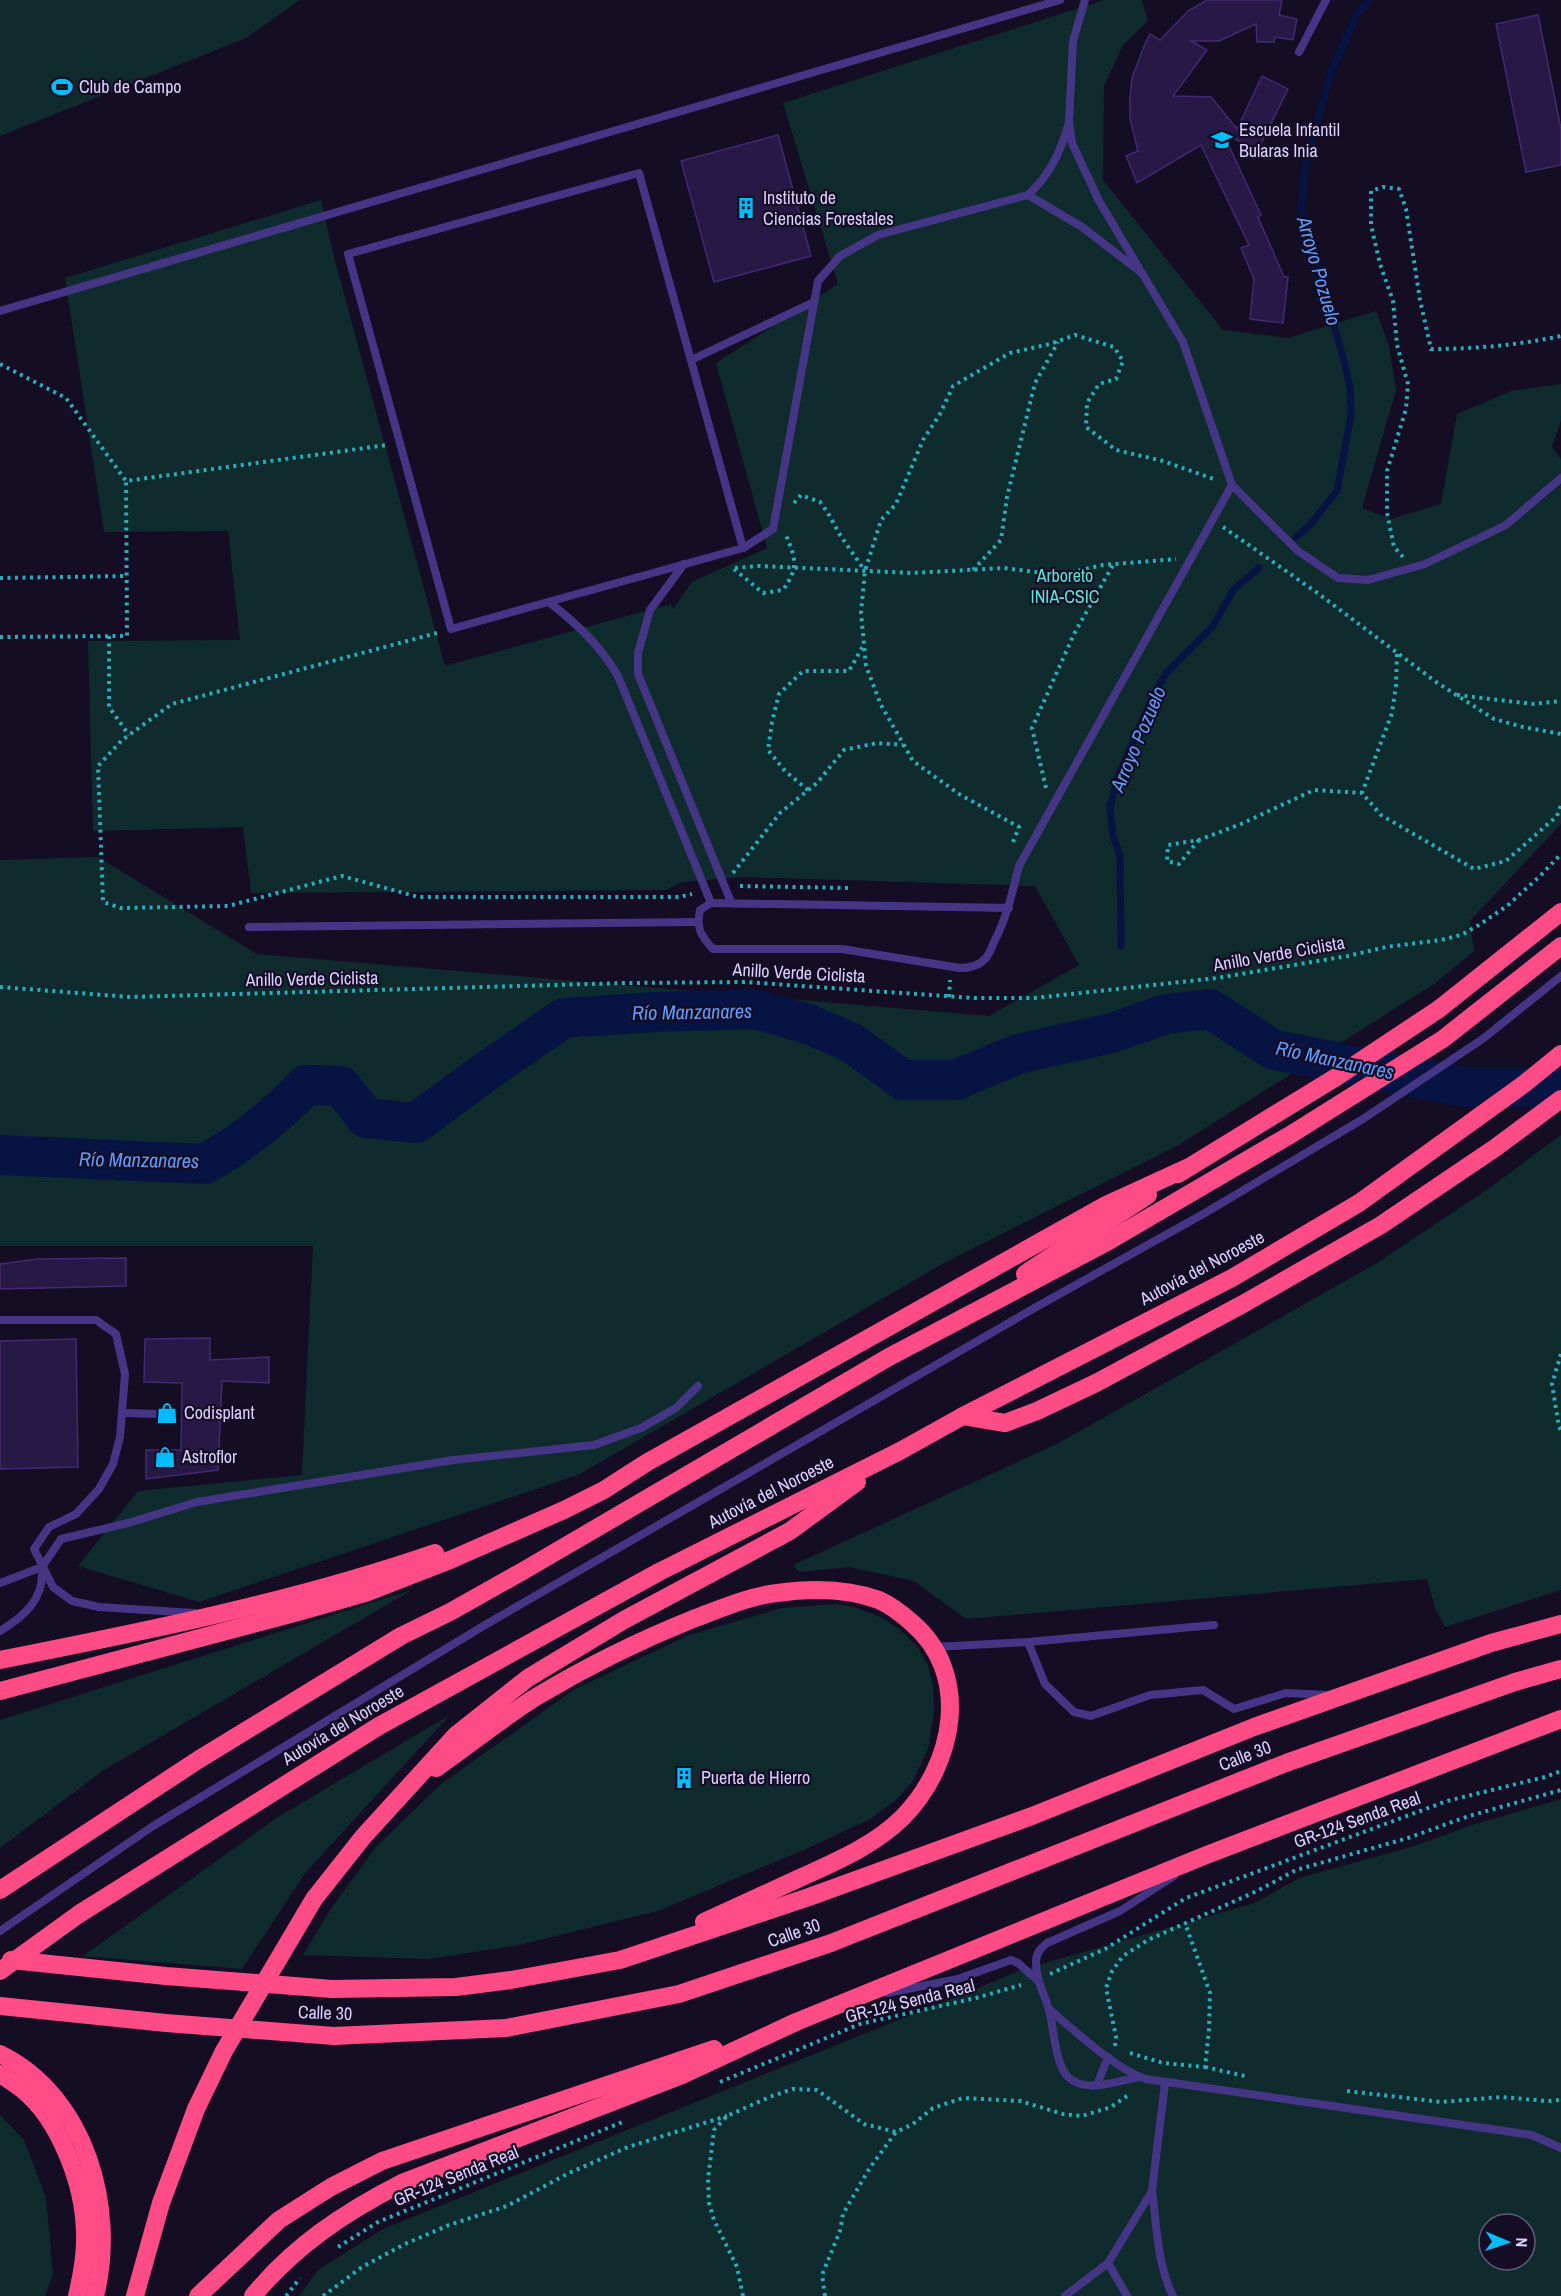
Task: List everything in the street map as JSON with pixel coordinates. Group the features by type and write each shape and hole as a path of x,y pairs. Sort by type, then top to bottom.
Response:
{"highway":[{"path":"973,1312 1063,1247 1110,1221 1186,1168 1338,1076 1439,1009 1559,914"},
{"path":"0,1890 198,1760 401,1636 461,1606 889,1357 1107,1242 1290,1135 1443,1039 1561,946"},
{"name":"Autovía del Noroeste","path":"0,1971 79,1914 379,1726 659,1572 900,1451 963,1416 1232,1278 1359,1203 1524,1084 1561,1054"},
{"path":"963,1416 1005,1423 1037,1411 1096,1383 1243,1304 1381,1225 1495,1148 1561,1099"},
{"path":"0,1693 365,1593 450,1560 564,1510 604,1490 646,1463 1104,1206 1186,1168"},
{"path":"135,2296 161,2203 196,2109 224,2051 314,1899 363,1837 456,1735 528,1678 624,1620 790,1531 900,1451"},
{"path":"0,1660 222,1615 358,1578 475,1539 646,1463"},
{"path":"410,1786 533,1699 578,1672 642,1639 747,1600 774,1593 833,1589 881,1601 919,1629 934,1647 945,1670 950,1718 945,1747 937,1772 902,1818 864,1847 620,1960"},
{"name":"Calle 30","path":"0,1959 166,1976 332,1989 456,1987 511,1980 620,1960 876,1873 1032,1816 1254,1727 1491,1642 1561,1624"},
{"name":"Calle 30","path":"0,2006 166,2023 334,2036 506,2028 679,1994 831,1943 1286,1763 1515,1682 1561,1670"},
{"path":"253,2296 286,2260 319,2232 359,2205 402,2183 682,2075 796,2022 1204,1856 1561,1719"},
{"path":"198,2296 279,2220 331,2187 382,2161 796,2022"},
{"path":"0,2054 40,2081 66,2113 83,2146 96,2184 100,2212 100,2275 95,2296"},
{"path":"0,2074 24,2091 47,2117 65,2150 79,2190 85,2231 82,2274 77,2296"}],"lane":[{"path":"0,311 1060,0"},
{"path":"1085,0 1073,41 1069,122 1072,143 1099,201 1183,342 1232,485 1298,551 1338,578 1368,580 1425,564 1506,525 1561,478"},
{"path":"1299,52 1326,0"},
{"path":"743,548 639,173 348,255 451,629 743,548 773,530 818,281 840,256 878,235 1028,195 1039,185 1061,152 1069,122"},
{"path":"1028,195 1082,227 1142,273"},
{"path":"691,360 814,302"},
{"path":"1009,908 731,902 711,903 699,910 697,922 701,936 713,949 842,949 960,968 972,967 986,958 1007,917 1019,866 1232,485"},
{"path":"684,564 650,610 638,652 638,674 731,902"},
{"path":"549,602 583,629 605,653 618,676 711,903"},
{"path":"249,927 697,922"},
{"path":"0,1930 153,1826 485,1625 1038,1306 1205,1213 1363,1119 1484,1038 1561,976"},
{"path":"0,1320 96,1320 116,1334 125,1374 123,1413 113,1464 99,1489 75,1514 49,1527 34,1549 53,1587 72,1601 99,1607 222,1615"},
{"path":"0,1583 42,1567 61,1539 128,1523 197,1502 453,1460 594,1445 641,1428 676,1408 698,1386"},
{"path":"123,1413 160,1414"},
{"path":"0,1631 19,1619 35,1601 43,1584 42,1567"},
{"path":"934,1647 1028,1642 1214,1625"},
{"path":"1028,1642 1045,1684 1074,1712 1091,1716 1150,1695 1203,1690 1234,1709 1286,1693 1344,1695"},
{"path":"1142,2078 1097,2085 1081,2084 1068,2077 1061,2066 1049,2008 1037,1980 1035,1959 1039,1950 1047,1943 1120,1911 1204,1856"},
{"path":"851,2000 958,1979 1004,1960 1018,1963 1037,1980"},
{"path":"1049,2008 1108,2057 1142,2078 1532,2135 1561,2148"},
{"path":"1097,2085 1108,2057"},
{"path":"1165,2083 1152,2191 1160,2255 1166,2283 1173,2296"},
{"path":"1065,2296 1108,2263 1152,2191"},
{"path":"1108,2263 1126,2296"}],"path":[{"path":"1415,567 1394,547 1387,513 1387,471 1406,409 1408,384 1397,345 1393,301 1380,264 1371,225 1371,190 1383,187 1399,189 1406,209 1420,300 1431,349 1476,349 1561,336"},
{"path":"1011,847 1019,827 959,794 913,762 881,705 866,666 861,613 865,572 881,520 896,504 923,440 940,414 953,386 1010,353 1075,335 1114,346 1123,362 1116,379 1099,384 1087,403 1086,427 1116,450 1163,461 1232,485"},
{"path":"973,570 1001,540 1006,497 1035,383 1059,341"},
{"path":"0,364 66,398 126,481 128,576 127,636 0,637"},
{"path":"126,481 400,443"},
{"path":"789,508 801,495 819,502 865,572"},
{"path":"1213,519 1456,695 1494,719 1561,734"},
{"path":"708,557 733,568 763,593 783,590 792,577 796,561 785,531"},
{"path":"733,568 795,567 912,573 1004,568 1059,575 1113,564 1191,558"},
{"path":"1048,813 1045,778 1032,729 1074,634 1113,564"},
{"path":"0,578 128,576"},
{"path":"451,629 172,704 129,735 98,766 103,902 121,908 228,906 342,876 418,897 679,897 706,890"},
{"path":"109,636 109,707 129,735"},
{"path":"808,790 785,771 768,750 779,694 802,671 849,671 864,645"},
{"path":"1362,793 1392,713 1397,653"},
{"path":"1456,695 1533,704 1561,701"},
{"path":"724,885 780,813 817,783 844,750 877,743 904,745"},
{"path":"1199,840 1179,864 1167,861 1168,845 1199,840 1241,825 1314,790 1362,793 1381,815 1474,870 1506,861 1557,816 1561,805"},
{"name":"Anillo Verde Ciclista","path":"0,987 130,997 626,983 745,982 957,998 1035,998 1217,978 1451,938 1479,925 1507,906 1561,854"},
{"path":"724,885 851,888"},
{"path":"1561,1354 1552,1384 1558,1427 1561,1430"},
{"name":"GR-124 Senda Real","path":"717,2083 860,2024 976,1998 1037,1980 1105,1948 1186,1898 1447,1801 1561,1771"},
{"path":"1247,2077 1204,2067 1163,2063 1115,2048 1116,2037 1106,1988 1112,1971 1122,1956 1148,1940 1257,1891 1296,1870 1561,1790"},
{"path":"1185,1923 1210,1993 1209,2030 1204,2067"},
{"path":"825,2296 822,2275 840,2231 843,2214 869,2169 896,2132 912,2124 933,2108 963,2098 1020,2101 1063,2114 1082,2116 1111,2107 1126,2098 1142,2078"},
{"path":"323,2296 362,2267 405,2244 449,2225 507,2206 569,2173 628,2147 727,2116 793,2089 817,2090 864,2124 896,2132"},
{"path":"1335,2090 1441,2102 1502,2097 1561,2100"},
{"path":"727,2116 714,2130 708,2179 708,2203 737,2267 743,2296"},
{"name":"GR-124 Senda Real","path":"330,2252 378,2222 630,2119"},
{"path":"286,2296 305,2272"}],"green space":[{"name":"Club de Campo","path":"0,0 300,0 246,38 0,136"},
{"name":"Arboreto INIA-CSIC","path":"1104,0 1142,0 1148,21 1123,45 1104,86 1103,180 1223,330 1288,338 1376,311 1389,346 1396,390 1362,508 1391,519 1441,504 1457,414 1511,391 1561,384 1561,420 1552,447 1561,459 1561,824 1470,921 1474,951 1434,984 1177,1146 944,1263 578,1475 199,1602 78,1566 138,1491 302,1475 313,1246 0,1246 0,860 98,857 257,954 989,1016 1079,965 1035,886 743,877 683,882 666,890 251,893 243,827 93,831 88,641 240,640 228,531 104,532 65,278 321,200 334,257 445,666 671,604 673,609 692,582 767,548 716,363 838,284 783,103"},
{"path":"1561,1135 1561,1590 1445,1627 1435,1608 1427,1579 966,1619 914,1581 849,1567 799,1572 793,1565 1057,1444 1377,1263 1488,1189"},
{"path":"412,1590 104,1770 0,1848 0,1720"},
{"path":"836,1604 854,1607 885,1619 905,1634 919,1649 928,1665 933,1685 934,1712 928,1749 913,1781 896,1800 870,1819 806,1849 658,1911 519,1945 429,1959 303,1955 332,1907 376,1847 441,1784 575,1689 689,1635 782,1608"},
{"path":"450,1715 306,1872 242,1969 83,1956 278,1817"},
{"path":"1561,1799 1561,2296 299,2296 318,2270 383,2229 1024,1969 1255,1903 1299,1878 1411,1847 1472,1825"},
{"path":"0,2115 24,2140 46,2198 53,2274 45,2296 0,2296"}],"building":[{"path":"1207,0 1282,0 1279,15 1297,19 1293,40 1275,37 1274,42 1257,42 1256,24 1219,41 1191,41 1207,50 1173,96 1211,97 1237,129 1262,76 1288,89 1258,150 1223,133 1261,215 1258,217 1284,277 1288,277 1283,323 1250,319 1254,279 1241,248 1249,245 1201,145 1137,183 1126,156 1138,151 1130,119 1132,78 1150,34 1160,40 1188,11"},
{"path":"1538,15 1561,129 1561,165 1526,172 1496,24"},
{"name":"Instituto de Ciencias Forestales","path":"778,135 811,256 714,282 681,161"},
{"path":"126,1258 126,1286 0,1289 0,1264 38,1259"},
{"path":"210,1338 210,1360 269,1357 269,1383 222,1381 218,1470 146,1479 146,1450 181,1450 182,1383 144,1382 145,1339"},
{"path":"76,1339 78,1467 0,1469 0,1341"}],"waterway":[{"name":"Arroyo Pozuelo","path":"1296,537 1309,526 1337,491 1351,415 1350,387 1343,357 1301,208 1306,162 1331,73 1357,14 1369,0"},
{"name":"Arroyo Pozuelo","path":"1121,946 1120,856 1113,836 1110,806 1119,774 1153,696 1167,672 1213,626 1234,589 1259,568"},
{"name":"Río Manzanares","path":"0,1155 204,1164 232,1148 258,1129 306,1085 341,1086 366,1118 416,1123 564,1018 655,1012 755,1009 808,1024 852,1043 903,1080 956,1080 1018,1054 1112,1033 1166,1014 1210,1009 1274,1050 1464,1087 1561,1087"},
{"name":"Arroyo Pozuelo","path":"1118,1031 1123,1013"}],"place":[{"name":"Club de Campo","path":"62,87"},
{"name":"Escuela Infantil Bularas Inia","path":"1222,140"},
{"name":"Instituto de Ciencias Forestales","path":"746,208"},
{"name":"Codisplant","path":"167,1413"},
{"name":"Astroflor","path":"165,1457"},
{"name":"Puerta de Hierro","path":"684,1778"}]}
